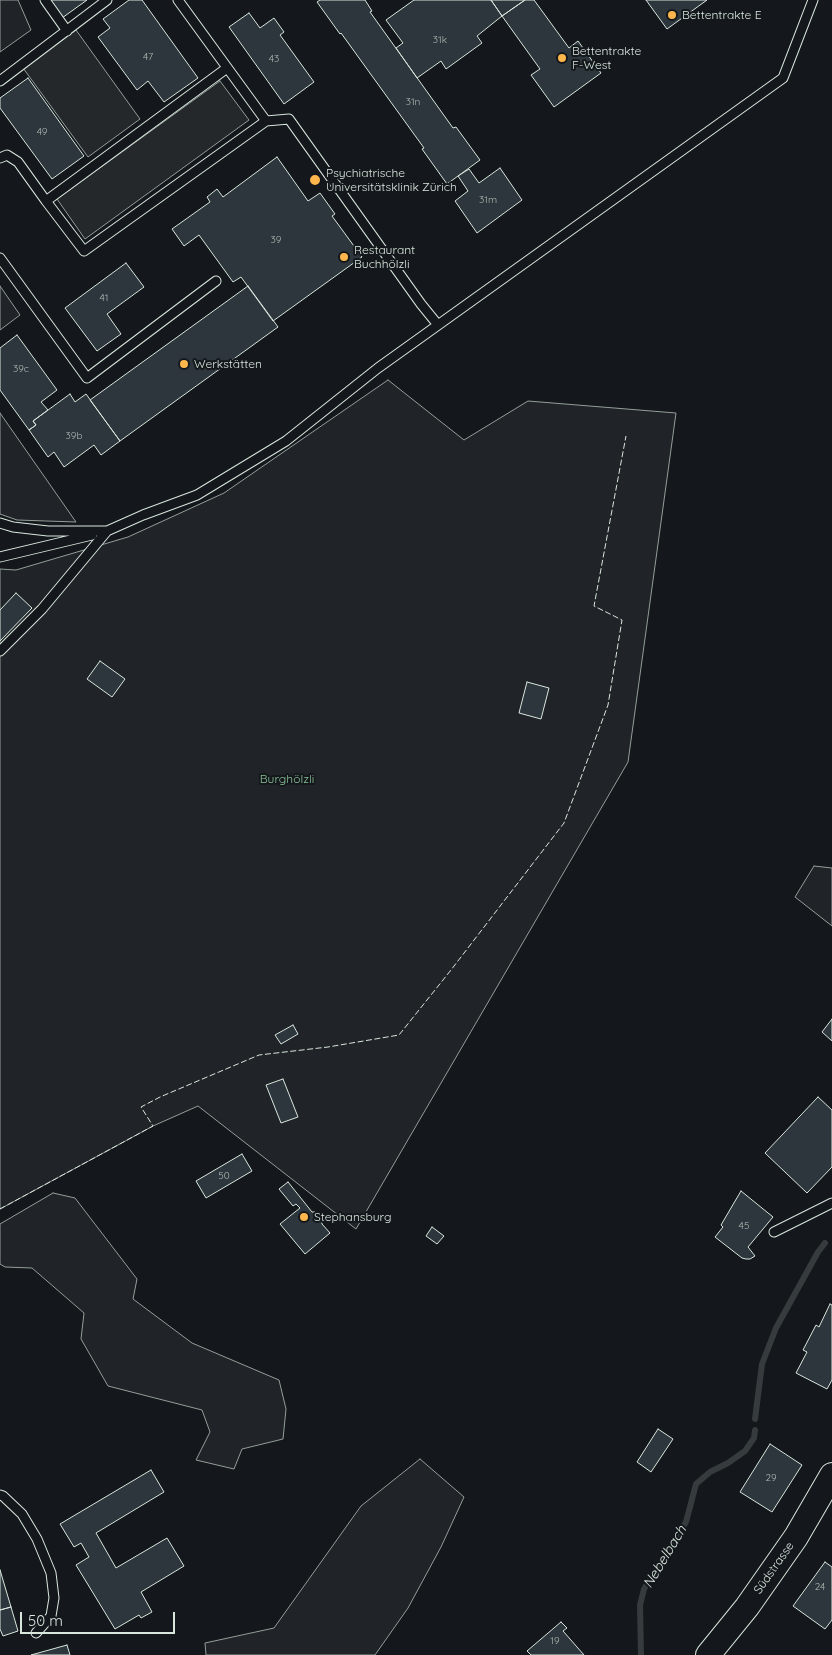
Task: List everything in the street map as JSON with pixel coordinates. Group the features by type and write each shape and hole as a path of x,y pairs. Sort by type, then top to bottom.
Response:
{"street":[{"name":"Südstrasse","path":"708,1655 747,1607 796,1537 832,1475"}],"lane":[{"path":"45,0 67,30"},
{"path":"0,81 107,0"},
{"path":"178,0 266,121"},
{"path":"0,557 107,531 143,515 197,496 286,441 378,368 504,280 783,78 813,0"},
{"path":"46,201 227,68"},
{"path":"0,158 7,155 18,162 84,251 266,121 289,119 438,325"},
{"path":"0,258 87,378 216,281"},
{"path":"0,523 13,527 48,532 107,531"},
{"path":"0,651 42,609 107,531"},
{"path":"774,1232 832,1203"},
{"path":"0,1495 22,1514 37,1539 51,1573 54,1598 51,1616 36,1633"}],"green space":[{"path":"0,0 18,0 31,30 0,52"},
{"path":"0,286 20,315 0,330"},
{"name":"Burghölzli","path":"388,380 464,440 528,401 676,413 628,762 356,1229 198,1106 153,1126 0,1209 0,569 16,570 128,537 224,493"},
{"path":"0,413 76,522 17,520 0,514"},
{"path":"814,866 832,868 832,926 795,897"},
{"path":"53,1193 75,1198 137,1279 133,1299 192,1343 279,1380 286,1409 283,1439 242,1449 234,1469 196,1460 210,1432 202,1410 108,1386 81,1339 84,1313 32,1268 5,1267 0,1264 0,1224"},
{"path":"420,1459 464,1497 441,1547 408,1608 375,1655 206,1655 205,1643 274,1628 361,1506"}],"shaded area":[{"path":"76,30 140,119 88,157 23,68"},
{"path":"220,81 249,120 85,239 57,199"}],"building":[{"path":"50,0 87,0 62,18"},
{"path":"129,0 142,0 198,78 164,102 148,81 137,90 98,37 110,28 103,19"},
{"path":"320,0 365,0 372,11 370,12 453,128 456,127 480,160 447,184 422,149 424,148 317,2"},
{"path":"414,0 491,0 502,16 477,36 482,43 446,69 441,61 417,78 396,48 403,43 386,20"},
{"path":"491,0 525,0 502,16"},
{"name":"Bettentrakte F-West","path":"525,0 534,0 569,48 578,41 601,73 554,107 531,75 540,69 502,16"},
{"name":"Bettentrakte E","path":"646,0 707,0 667,29"},
{"path":"249,13 260,28 274,18 284,32 280,35 314,82 284,104 229,27"},
{"path":"28,78 84,156 52,179 0,108 0,98"},
{"path":"277,157 308,201 320,193 335,214 332,216 362,257 273,321 241,277 233,282 199,235 184,246 172,229 210,202 207,197 217,189 223,197"},
{"path":"500,168 522,200 477,233 455,201 468,191 458,176 469,169 479,183"},
{"path":"126,263 144,287 107,314 121,334 97,351 65,308"},
{"name":"Werkstätten","path":"248,286 278,327 120,441 90,400"},
{"path":"17,335 57,390 41,402 48,410 33,421 36,425 29,430 0,390 0,348"},
{"path":"70,394 75,402 86,394 120,441 101,455 94,445 64,467 54,452 48,457 29,430 36,425 33,421"},
{"path":"16,593 32,608 0,641 0,610"},
{"path":"100,661 125,679 112,697 87,679"},
{"path":"527,682 549,688 541,719 519,713"},
{"path":"832,1019 832,1041 822,1032"},
{"path":"293,1025 298,1034 281,1044 275,1035"},
{"path":"283,1079 298,1117 281,1123 266,1085"},
{"path":"818,1097 832,1110 832,1167 807,1193 765,1153"},
{"path":"242,1154 252,1171 206,1198 196,1181"},
{"name":"Stephansburg","path":"288,1182 312,1212 315,1212 330,1233 305,1254 280,1224 300,1208 296,1204 293,1206 279,1189"},
{"path":"741,1191 773,1217 748,1247 755,1256 750,1259 742,1258 715,1237 723,1227 721,1225"},
{"path":"432,1227 444,1236 437,1244 426,1236"},
{"path":"830,1304 832,1305 832,1380 827,1389 796,1373 807,1352 803,1350 816,1325 819,1327"},
{"path":"658,1429 673,1439 651,1472 637,1462"},
{"path":"770,1444 802,1465 772,1512 740,1492"},
{"path":"151,1470 164,1492 96,1533 116,1568 167,1538 184,1566 141,1592 152,1612 141,1618 139,1615 115,1629 76,1565 89,1557 81,1543 74,1547 60,1524"},
{"path":"825,1562 832,1567 832,1620 825,1629 793,1606"},
{"path":"0,1570 11,1607 0,1610"},
{"path":"11,1607 18,1631 3,1636 0,1629 0,1610"},
{"path":"561,1622 567,1628 563,1631 584,1655 531,1655 527,1651"},
{"path":"67,1645 70,1655 31,1655"}],"waterway":[{"name":"Nebelbach","path":"755,1419 762,1364 776,1328 818,1252 825,1243"},
{"name":"Nebelbach","path":"641,1655 640,1605 644,1589 686,1522 696,1484 710,1472 728,1463 745,1451 754,1438 755,1430"}],"fence":[{"path":"0,1209 153,1126 141,1107 160,1097 259,1055 328,1047 399,1035 564,823 608,705 622,620 594,606 626,436"}],"place":[{"name":"Bettentrakte E","path":"672,15"},
{"name":"Bettentrakte F-West","path":"562,58"},
{"name":"Psychiatrische Universitätsklinik Zürich","path":"315,180"},
{"name":"Restaurant Buchhölzli","path":"344,257"},
{"name":"Werkstätten","path":"184,364"},
{"name":"Stephansburg","path":"304,1217"}]}
